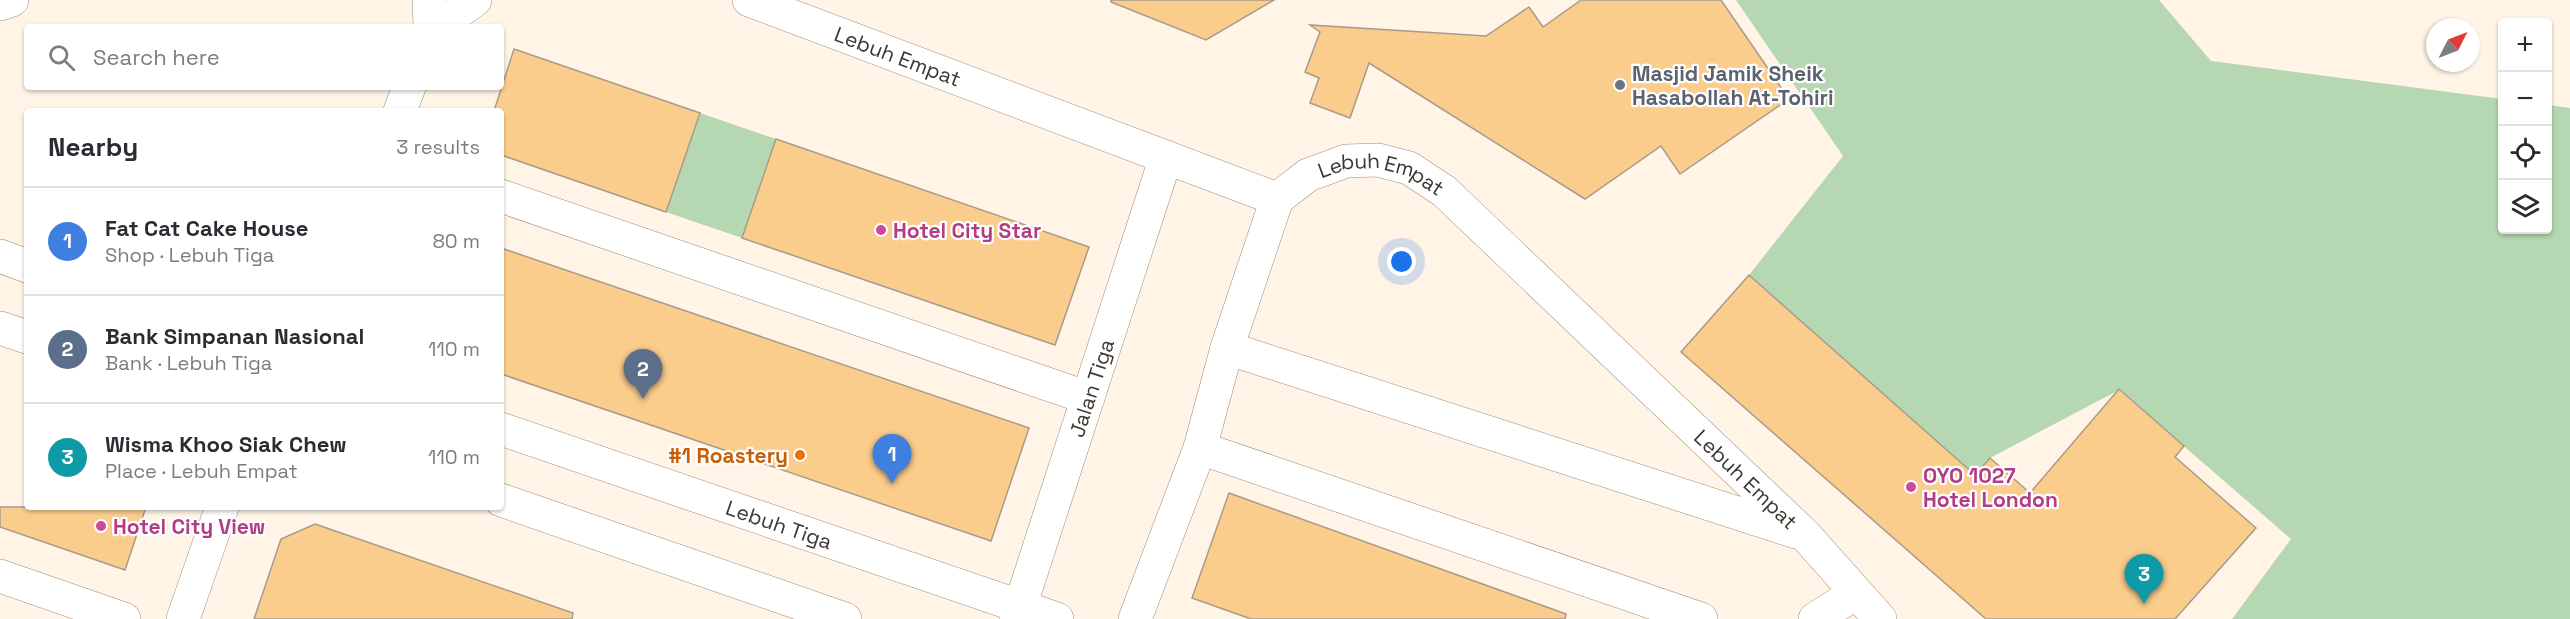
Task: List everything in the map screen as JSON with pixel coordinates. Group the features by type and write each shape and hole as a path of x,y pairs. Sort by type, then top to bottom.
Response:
{"street":[{"path":"0,4 12,0"},
{"path":"429,0 430,24"},
{"path":"441,24 475,0"},
{"name":"Lebuh Empat","path":"749,0 1277,198 1308,175 1346,161 1378,160 1409,168 1444,191 1805,535 1880,619"},
{"path":"401,108 408,90"},
{"name":"Jalan Tiga","path":"1018,613 1166,157"},
{"path":"504,197 1088,398"},
{"path":"1135,619 1200,448 1227,348 1277,198"},
{"path":"0,256 24,265"},
{"path":"0,328 24,336"},
{"path":"1227,348 1805,535"},
{"name":"Lebuh Tiga","path":"504,430 1018,613 1057,619"},
{"path":"1200,448 1701,619"},
{"path":"504,501 845,619"},
{"path":"183,619 221,510"},
{"path":"0,576 124,619"},
{"path":"1815,619 1856,593"}],"green space":[{"path":"1736,0 2159,0 2211,61 2498,98 2498,234 2552,234 2552,106 2570,108 2570,619 2232,619 2291,539 2119,390 1990,458 1975,475 1749,275 1843,156"},
{"path":"700,113 776,139 742,238 666,212"}],"building":[{"path":"1111,0 1274,0 1206,40 1111,2"},
{"name":"Masjid Jamik Sheik Hasabollah At-Tohiri","path":"1581,0 1721,0 1789,99 1680,174 1661,146 1585,199 1369,63 1350,118 1310,103 1319,78 1305,72 1320,32 1310,25 1486,36 1529,7 1543,27"},
{"path":"514,49 700,113 666,212 504,156 504,108 495,108 501,90 504,90 504,80"},
{"path":"776,139 1089,247 1055,345 742,238"},
{"path":"504,249 1029,428 991,541 504,375"},
{"path":"1749,275 1975,475 1990,458 2030,493 2119,389 2184,446 2175,457 2256,528 2175,619 1986,619 1681,352"},
{"path":"1229,493 1566,614 1565,619 1251,619 1192,598"},
{"name":"Hotel City View","path":"0,507 24,507 24,510 145,510 125,570 0,527"},
{"path":"315,524 573,613 572,619 254,619 281,539"}],"place":[{"name":"Masjid Jamik Sheik Hasabollah At-Tohiri","path":"1620,85"},
{"name":"Hotel City Star","path":"881,230"},
{"name":"Bank Simpanan Nasional","path":"643,399"},
{"name":"#1 Roastery","path":"800,455"},
{"name":"Fat Cat Cake House","path":"892,484"},
{"name":"OYO 1027 Hotel London","path":"1911,487"},
{"name":"Hotel City View","path":"101,526"},
{"name":"Wisma Khoo Siak Chew","path":"2144,604"}]}
